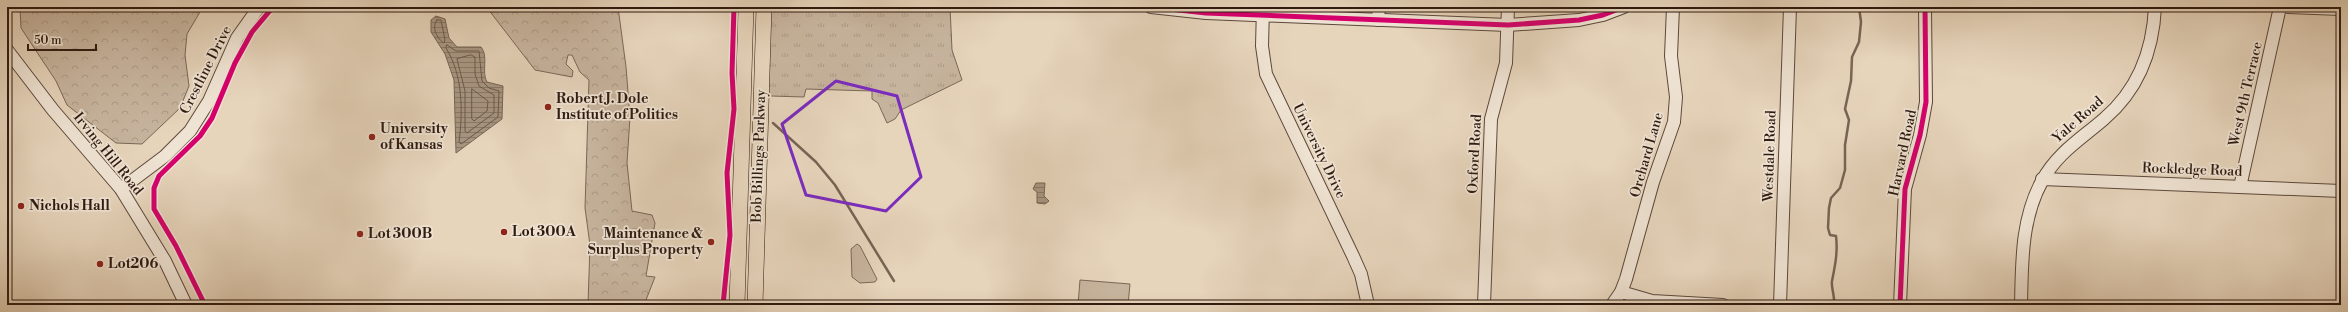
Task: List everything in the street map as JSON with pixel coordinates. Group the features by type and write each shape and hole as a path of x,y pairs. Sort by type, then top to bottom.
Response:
{"main road":[{"name":"Bob Billings Parkway","path":"737,305 746,7"},
{"name":"Bob Billings Parkway","path":"755,305 764,7"}],"street":[{"name":"Crestline Drive","path":"121,189 165,156 190,131 209,101 237,38 259,7"},
{"path":"1151,7 1206,13 1263,11 1378,20 1508,25 1579,20 1602,15 1624,7"},
{"path":"1378,20 1379,7"},
{"name":"Oxford Road","path":"1484,305 1491,119 1506,63 1508,7"},
{"name":"Orchard Lane","path":"1612,305 1621,292 1653,182 1674,122 1676,96 1671,56 1673,7"},
{"name":"Westdale Road","path":"1780,305 1790,7"},
{"name":"Harvard Road","path":"1900,305 1905,189 1920,135 1926,102 1925,7"},
{"name":"Yale Road","path":"2021,305 2025,232 2031,203 2042,179 2063,151 2104,119 2126,96 2148,55 2154,27 2155,7"},
{"name":"West 9th Terrace","path":"2240,187 2280,7"},
{"path":"2288,7 2341,9"},
{"name":"University Drive","path":"1263,11 1262,46 1266,74 1361,274 1368,305"},
{"name":"Irving Hill Road","path":"7,50 53,110 121,189 165,261 186,305"},
{"name":"Rockledge Road","path":"2042,179 2341,191"},
{"path":"1621,292 1652,301 1723,305"}],"highlighted area":[{"path":"836,81 897,96 921,177 886,211 806,195 782,124"}],"green space":[{"path":"20,7 199,7 200,12 187,34 185,55 189,86 180,108 142,144 116,143 67,105 56,81 21,28"},
{"path":"470,7 618,7 626,67 630,117 627,163 632,211 652,215 655,223 646,276 655,277 644,305 588,305 590,245 585,208 589,80 580,72 572,55 568,55 566,64 573,71 572,77 535,70 488,9"},
{"path":"770,7 950,7 952,50 962,80 901,110 895,119 887,123 878,103 872,99 872,91 806,89 804,97 771,96 768,91"},
{"path":"857,244 860,246 877,279 875,282 860,283 852,277 851,249"},
{"path":"1080,280 1130,284 1128,305 1078,305"}],"water":[{"path":"436,16 445,19 449,38 457,47 481,47 485,59 485,78 487,82 503,86 502,119 456,153 454,80 445,54 431,32 431,20"},
{"path":"1036,183 1045,183 1044,196 1049,201 1045,204 1037,203 1037,192 1033,189"}],"waterway":[{"path":"1834,300 1832,283 1837,242 1836,236 1830,235 1828,228 1829,208 1831,198 1840,188 1845,170 1845,145 1849,120 1845,109 1851,81 1852,57 1859,42 1861,22 1859,7"},
{"path":"773,123 816,162 835,185 894,281"}],"cycle path":[{"path":"205,305 176,246 154,209 154,188 159,176 200,136 212,118 235,63 252,32 273,7"},
{"path":"723,305 730,235 727,173 734,109 732,73 734,7"},
{"path":"1151,7 1206,13 1508,25 1579,20 1603,15 1624,7"},
{"path":"1900,305 1905,189 1920,135 1926,102 1925,7"},
{"path":"2288,7 2341,9"}],"place":[{"name":"Robert J. Dole Institute of Politics","path":"548,107"},
{"name":"University of Kansas","path":"372,137"},
{"name":"Nichols Hall","path":"21,206"},
{"name":"Lot 300A","path":"504,232"},
{"name":"Lot 300B","path":"360,234"},
{"name":"Maintenance & Surplus Property","path":"711,242"},
{"name":"Lot206","path":"100,264"}]}
